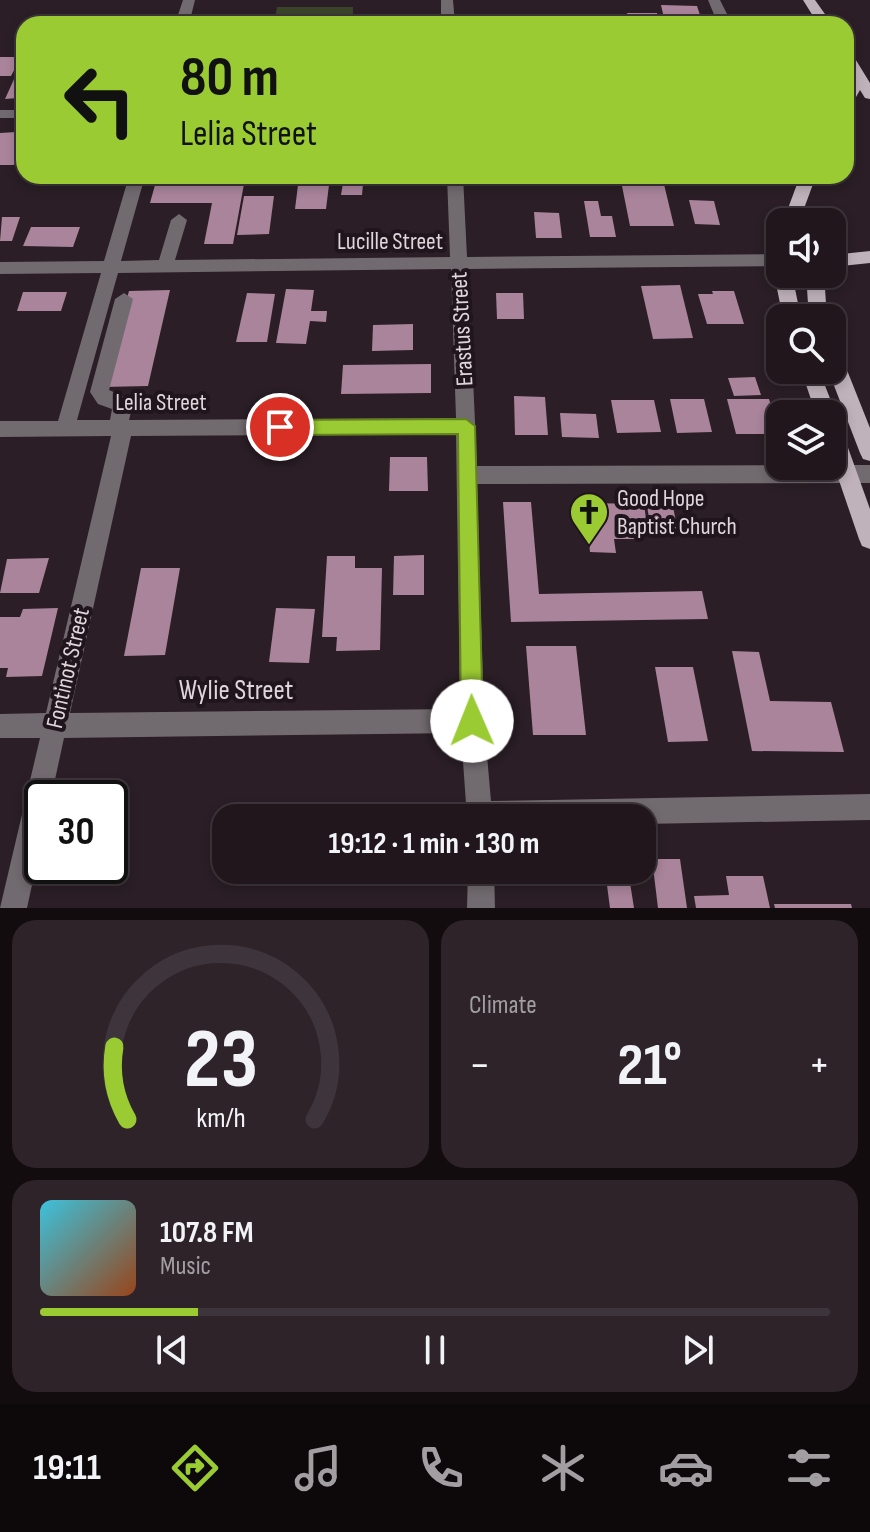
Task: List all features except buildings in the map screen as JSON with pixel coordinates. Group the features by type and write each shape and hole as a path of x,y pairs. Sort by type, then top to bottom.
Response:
{"main road":[{"path":"865,77 870,95"},
{"path":"796,208 805,184"},
{"path":"846,260 870,257"},
{"path":"843,384 870,453"},
{"path":"846,471 870,539"}],"street":[{"path":"65,429 135,184"},
{"name":"Erastus Street","path":"455,184 468,475 472,721 479,804"},
{"path":"165,267 179,220"},
{"name":"Lucille Street","path":"0,268 766,260"},
{"path":"97,316 122,307 99,385 101,397 123,404 121,428"},
{"path":"87,349 110,348"},
{"path":"77,385 99,385"},
{"name":"Lelia Street","path":"0,429 466,426"},
{"name":"Fontinot Street","path":"13,908 121,428"},
{"path":"468,475 870,474"},
{"name":"Wylie Street","path":"0,726 472,721"},
{"path":"656,812 870,807"},
{"path":"481,884 481,908"}],"green space":[{"path":"277,7 353,7 353,16 275,16"}],"place":[{"name":"Good Hope Baptist Church","path":"589,546"}],"route":[{"path":"280,427 466,426 472,721"}]}
